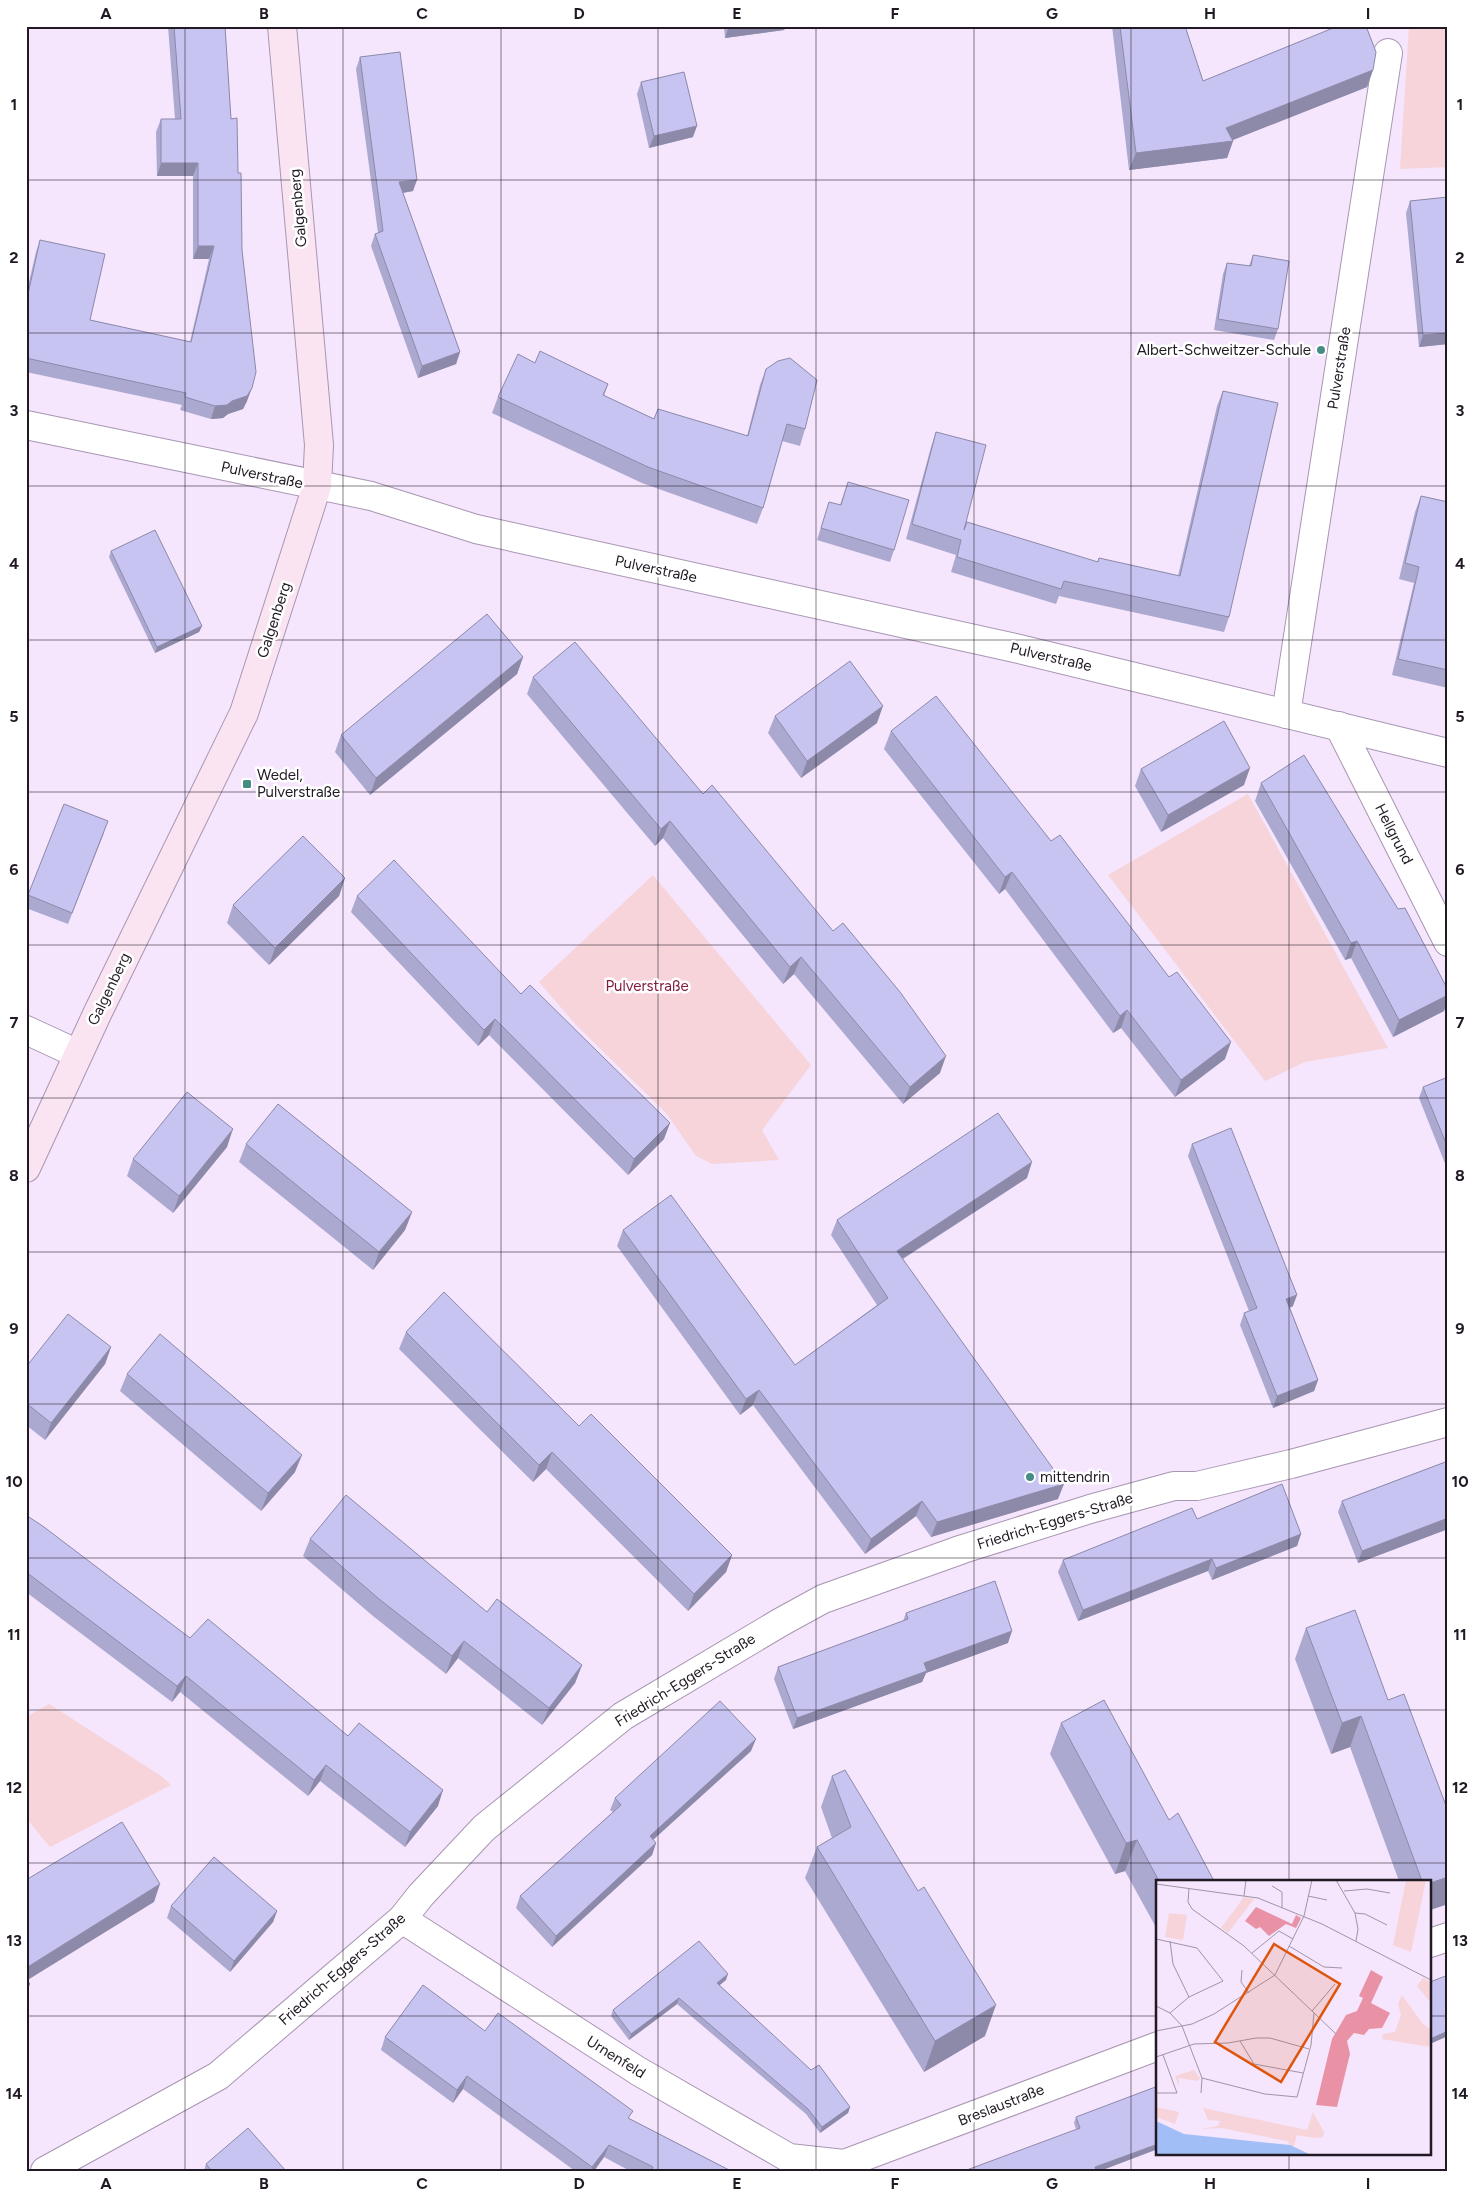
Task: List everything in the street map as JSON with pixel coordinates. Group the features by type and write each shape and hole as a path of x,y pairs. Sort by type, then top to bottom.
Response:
{"street":[{"name":"Galgenberg","path":"26,1168 78,1054 244,713 317,486 319,445 282,26"},
{"name":"Pulverstraße","path":"1286,714 1388,53"},
{"name":"Pulverstraße","path":"26,425 371,496 476,529 1015,648 1448,753"},
{"name":"Hellgrund","path":"1339,726 1448,942"},
{"path":"26,1030 78,1054"},
{"name":"Friedrich-Eggers-Straße","path":"45,2171 218,2076 402,1919 421,1895 484,1828 623,1716 823,1599 963,1549 1090,1509 1174,1486 1197,1486 1291,1464 1448,1422"},
{"name":"Urnenfeld","path":"402,1919 638,2072 789,2158 844,2164"},
{"path":"1432,1943 1448,1937"},
{"name":"Breslaustraße","path":"844,2164 1156,2047"}],"green space":[{"path":"1409,26 1448,26 1448,167 1400,169"},
{"path":"1248,794 1388,1048 1305,1062 1265,1081 1108,875"},
{"name":"Pulverstraße","path":"653,875 811,1065 762,1130 779,1160 712,1164 696,1156 666,1113 577,1026 539,982"},
{"path":"49,1704 161,1776 171,1785 50,1847 26,1818 26,1717"}],"building":[{"path":"174,26 225,26 231,119 237,118 238,173 241,173 242,250 256,372 252,388 247,396 232,401 227,405 215,406 185,397 186,393 26,358 26,303 40,240 105,254 90,320 191,342 214,246 198,246 198,163 161,163 161,119 181,119"},
{"path":"1120,26 1185,26 1203,81 1338,26 1366,26 1376,52 1373,70 1226,128 1233,141 1136,153"},
{"path":"400,52 417,180 399,182 460,352 422,366 375,234 383,231 360,57"},
{"path":"684,72 697,126 654,136 641,82"},
{"path":"1448,197 1448,333 1423,335 1410,201"},
{"path":"1253,255 1289,261 1278,329 1218,319 1227,263 1251,266"},
{"path":"540,351 608,384 603,395 654,419 658,409 748,436 766,369 778,361 790,358 817,380 805,429 787,424 763,508 648,467 498,397 518,354 535,363"},
{"path":"1223,391 1278,403 1229,617 1064,581 1061,589 957,557 961,540 912,524 936,432 986,445 964,530 967,522 1098,562 1099,558 1180,576"},
{"path":"848,482 909,500 894,550 821,528 829,502 841,505"},
{"path":"1421,496 1448,502 1448,670 1398,659 1419,567 1405,563"},
{"path":"155,530 202,626 157,647 111,551"},
{"path":"487,614 523,657 376,778 341,735"},
{"path":"575,642 703,794 712,785 833,931 843,923 900,992 946,1056 910,1087 801,957 790,967 670,821 661,829 533,677"},
{"path":"850,661 883,706 807,761 775,716"},
{"path":"936,696 1051,841 1060,835 1169,977 1177,972 1231,1042 1181,1080 1127,1010 1120,1016 1012,872 1005,877 891,731"},
{"path":"1224,721 1250,768 1168,815 1141,769"},
{"path":"1304,755 1398,909 1405,908 1448,990 1448,995 1399,1020 1357,941 1351,943 1261,783"},
{"path":"64,804 108,821 72,913 28,895"},
{"path":"303,836 345,878 275,948 233,905"},
{"path":"394,860 521,994 530,985 670,1123 634,1159 495,1019 484,1030 357,896"},
{"path":"1448,1077 1448,1148 1423,1087"},
{"path":"187,1092 233,1129 179,1196 133,1159"},
{"path":"278,1104 412,1212 379,1252 246,1144"},
{"path":"998,1113 1032,1162 897,1251 1064,1484 937,1522 922,1501 871,1539 759,1390 746,1399 623,1230 671,1195 795,1365 888,1298 837,1220"},
{"path":"1231,1128 1297,1295 1286,1299 1318,1380 1277,1396 1244,1313 1257,1308 1192,1144"},
{"path":"444,1292 579,1426 591,1414 732,1555 694,1594 552,1452 539,1465 406,1332"},
{"path":"68,1314 111,1347 51,1423 26,1403 26,1367"},
{"path":"160,1334 302,1455 268,1493 127,1374"},
{"path":"1448,1461 1448,1518 1362,1551 1342,1501"},
{"path":"1282,1484 1301,1534 1216,1568 1212,1559 1083,1610 1063,1560 1192,1508 1197,1519"},
{"path":"346,1495 487,1612 497,1599 582,1665 549,1708 464,1641 452,1656 379,1599 310,1539"},
{"path":"26,1515 190,1638 208,1619 348,1736 359,1723 443,1790 410,1832 326,1765 314,1780 186,1676 177,1686 26,1572"},
{"path":"995,1581 1012,1631 924,1663 927,1671 797,1718 778,1667 908,1619 906,1613"},
{"path":"1355,1610 1388,1700 1404,1694 1448,1811 1448,1877 1432,1882 1432,1880 1422,1880 1361,1716 1342,1723 1306,1628"},
{"path":"1104,1700 1169,1820 1178,1813 1213,1880 1158,1880 1137,1840 1126,1843 1061,1723"},
{"path":"720,1701 756,1739 650,1836 656,1843 556,1936 520,1896 621,1805 615,1798"},
{"path":"845,1770 918,1891 924,1887 996,2005 935,2041 817,1847 851,1827 832,1776"},
{"path":"122,1822 160,1884 26,1968 26,1880"},
{"path":"214,1857 277,1911 234,1961 171,1906"},
{"path":"699,1941 728,1974 717,1983 811,2070 819,2065 850,2107 822,2127 808,2109 679,1998 631,2034 613,2010"},
{"path":"1448,1975 1448,2031 1432,2038 1432,1981"},
{"path":"423,1985 485,2031 498,2013 633,2111 628,2118 731,2171 651,2171 653,2167 609,2145 592,2167 467,2076 457,2090 385,2037"},
{"path":"1156,2087 1156,2145 1095,2167 1096,2171 964,2171 1080,2128 1076,2117"},
{"path":"248,2128 286,2171 212,2171 206,2164"}],"place":[{"name":"Albert-Schweitzer-Schule","path":"1321,350"},
{"name":"Wedel, Pulverstraße","path":"247,784"},
{"name":"mittendrin","path":"1030,1477"}]}
